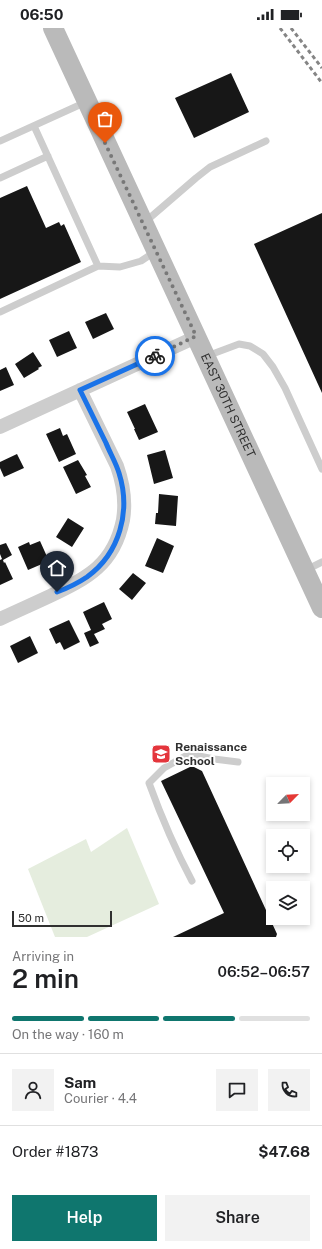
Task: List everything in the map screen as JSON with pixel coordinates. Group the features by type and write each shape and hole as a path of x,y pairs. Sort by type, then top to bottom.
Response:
{"main road":[{"name":"EAST 30TH STREET","path":"53,28 205,356 313,566 322,608"}],"street":[{"path":"0,427 196,336"},
{"path":"0,619 72,586 88,576 106,559 120,532 124,514 124,489 121,477 80,390"}],"lane":[{"path":"0,141 86,102"},
{"path":"34,126 98,266"},
{"path":"144,224 210,167 266,141"},
{"path":"0,178 48,156"},
{"path":"0,312 98,266 120,267 141,261 156,251"},
{"path":"205,356 239,344 250,346 263,354 274,367 285,388 322,469"},
{"path":"192,881 163,822 149,783 164,768 189,754 238,762"}],"green space":[{"path":"127,828 159,904 87,937 55,937 28,869 86,839 91,852"}],"building":[{"path":"231,73 249,112 194,138 175,98"},
{"path":"27,186 46,228 59,222 61,226 64,224 81,262 0,299 0,198"},
{"path":"322,213 322,393 254,244"},
{"path":"106,313 114,329 93,339 85,322"},
{"path":"69,331 77,348 57,357 49,340"},
{"path":"33,352 42,366 24,378 15,364"},
{"path":"6,367 14,385 0,391 0,370"},
{"path":"145,404 158,432 139,440 127,412"},
{"path":"60,428 63,436 67,434 76,454 59,462 46,434"},
{"path":"165,450 173,478 154,484 147,455"},
{"path":"17,454 24,468 4,477 0,468 0,462"},
{"path":"78,460 87,475 85,476 91,487 76,494 63,467"},
{"path":"159,494 178,496 176,526 155,524 156,513 158,513"},
{"path":"68,518 84,528 72,547 56,537"},
{"path":"157,538 174,546 163,573 145,566"},
{"path":"40,541 49,561 28,570 18,547 29,542 30,545"},
{"path":"6,543 12,555 3,560 13,579 0,585 0,560 2,559 0,554 0,545"},
{"path":"133,573 146,583 132,600 119,589"},
{"path":"104,602 112,619 102,624 105,629 94,634 99,643 90,647 84,633 91,630 83,612"},
{"path":"69,620 80,642 64,650 60,642 56,644 49,629"},
{"path":"30,636 38,653 18,663 10,646"},
{"path":"192,766 202,771 266,910 266,925 273,925 277,934 276,937 173,937 224,913 161,781"}],"railway":[{"path":"280,28 322,83"},
{"path":"291,28 322,68"}],"way so far":[{"path":"105,143 196,336 155,356"}],"place":[{"name":"Renaissance School","path":"161,754"}],"route":[{"path":"57,592 83,580 106,559 120,532 124,514 124,489 119,471 80,390 155,356"}]}
